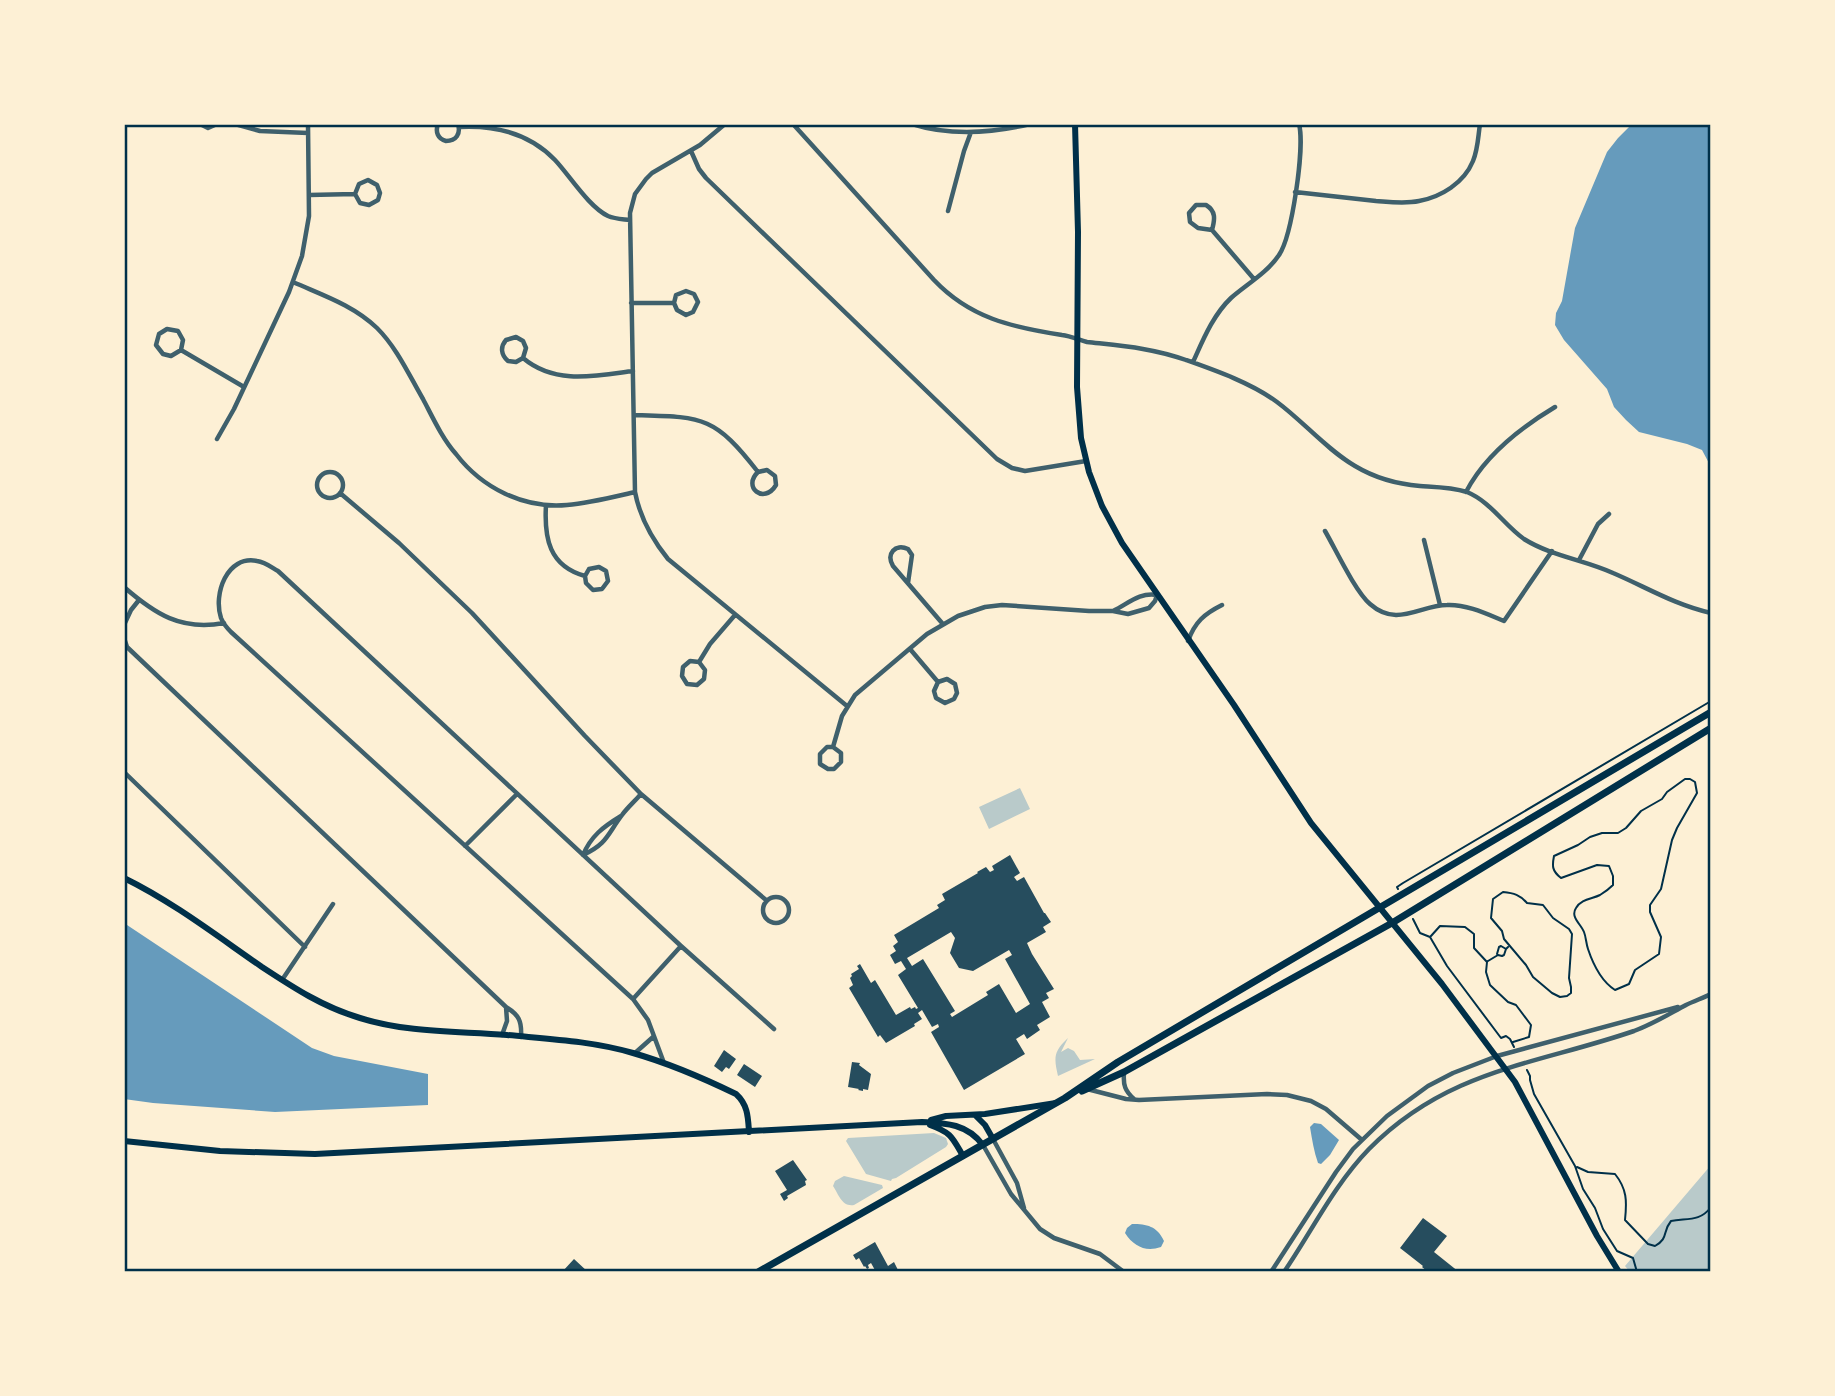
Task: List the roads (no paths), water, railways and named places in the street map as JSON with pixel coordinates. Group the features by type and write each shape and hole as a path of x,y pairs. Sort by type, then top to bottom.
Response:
{"main road":[{"path":"1075,124 1078,414 1083,450 1097,495 1122,543 1311,823 1497,1056 1522,1094 1585,1214 1619,1272"},
{"path":"758,1272 983,1146 1061,1100 1118,1062 1711,712"},
{"path":"922,1122 946,1116 975,1115 1061,1100 1124,1072 1392,923 1711,728"},
{"path":"124,878 179,909 282,981 322,1004 358,1018 423,1031 502,1035 598,1045 635,1054 664,1063 736,1094 744,1102 749,1132"},
{"path":"975,1115 993,1139"},
{"path":"922,1122 948,1132 963,1156"},
{"path":"124,1140 220,1151 315,1154 922,1122 956,1125 974,1135 983,1146"}],"street":[{"path":"200,124 208,128 217,124"},
{"path":"235,124 260,131 308,133"},
{"path":"217,439 244,387 303,256 307,237 309,195 308,124"},
{"path":"438,124 438,135 446,141 456,138 459,126 495,128 530,140 556,161 600,210 615,219 630,220"},
{"path":"724,124 691,151 652,173 632,202 630,220 635,492 641,516 668,559 847,706"},
{"path":"793,124 866,207 956,301 995,320 1078,340 1146,348 1193,362 1266,395 1344,459 1369,474 1398,483 1466,492 1488,506 1523,538 1614,573 1674,602 1711,613"},
{"path":"912,124 971,132 1030,124"},
{"path":"928,128 934,124"},
{"path":"1193,362 1223,308 1274,262 1285,246 1301,141 1299,124"},
{"path":"1295,192 1409,203 1428,199 1447,191 1463,178 1478,148 1479,124"},
{"path":"948,211 971,132"},
{"path":"691,151 706,178 997,459 1012,468 1024,471 1086,461"},
{"path":"368,180 377,185 380,193 376,202 367,205 358,201 355,194 359,184 368,180"},
{"path":"309,195 355,194"},
{"path":"1212,230 1215,217 1213,211 1206,205 1196,205 1189,213 1190,222 1198,228 1212,230 1254,279"},
{"path":"293,282 342,303 378,330 398,355 449,446 471,471 489,485 509,495 545,505 579,504 635,492"},
{"path":"687,291 694,294 698,302 694,312 686,315 677,310 674,303 676,295 687,291"},
{"path":"631,303 674,303"},
{"path":"167,329 178,331 183,340 181,350 171,356 161,352 156,342 159,334 167,329"},
{"path":"513,337 523,341 526,351 523,358 513,362 506,359 502,350 504,342 513,337"},
{"path":"181,350 244,387"},
{"path":"523,358 540,369 568,376 585,377 633,371"},
{"path":"1466,492 1475,475 1502,446 1529,423 1555,408"},
{"path":"634,415 687,417 706,422 731,439 758,472"},
{"path":"767,470 775,476 776,485 770,493 761,494 753,488 752,479 758,472 767,470"},
{"path":"328,472 338,475 343,483 340,494 331,498 323,496 318,489 319,478 328,472"},
{"path":"340,494 399,543 472,613 642,794 766,901"},
{"path":"545,505 545,529 552,551 566,568 585,576"},
{"path":"1579,560 1598,524 1609,514"},
{"path":"1325,531 1370,604 1385,613 1401,615 1440,606 1458,606 1504,621 1552,551"},
{"path":"1424,540 1440,606"},
{"path":"908,583 912,555 908,549 899,547 892,551 890,560 908,583 943,624"},
{"path":"664,1063 644,1013 633,999 231,632 224,623 219,601 222,584 235,566 257,561 269,565 287,579 681,946 774,1029"},
{"path":"599,567 606,571 608,581 604,587 595,590 587,585 585,576 589,569 599,567"},
{"path":"124,587 162,615 183,623 209,626 224,623"},
{"path":"833,747 842,716 855,695 943,624 971,611 1002,605 1128,614 1145,609 1155,601 1157,594 1142,594 1113,611"},
{"path":"124,625 139,600"},
{"path":"1188,641 1194,625 1222,605"},
{"path":"699,662 710,644 735,615"},
{"path":"124,638 127,647 517,1015 522,1026 521,1037"},
{"path":"910,649 938,682"},
{"path":"690,662 699,662 705,670 704,679 697,685 687,684 682,676 683,667 690,662"},
{"path":"947,680 955,684 957,692 952,701 945,703 936,698 934,689 938,682 947,680"},
{"path":"833,747 841,753 841,762 834,769 828,769 820,764 819,757 824,749 833,747"},
{"path":"124,772 305,947"},
{"path":"465,846 517,794"},
{"path":"583,855 589,842 603,827 621,815 642,794"},
{"path":"583,855 596,849 611,834 621,815"},
{"path":"774,897 784,899 789,909 786,919 778,923 767,919 763,911 766,901 774,897"},
{"path":"282,981 332,904"},
{"path":"633,999 681,946"},
{"path":"1284,1272 1358,1161 1383,1136 1436,1097 1505,1068 1635,1031 1711,994"},
{"path":"1271,1272 1336,1172 1362,1140 1401,1105 1428,1086 1452,1073 1497,1056 1686,1005"},
{"path":"502,1035 506,1007"},
{"path":"635,1054 653,1037"},
{"path":"1124,1072 1124,1088 1134,1100"},
{"path":"1086,1089 1134,1100 1267,1094 1296,1096 1326,1109 1362,1140"},
{"path":"993,1139 1017,1183 1024,1209"},
{"path":"983,1146 1011,1194 1036,1226 1050,1236 1100,1254 1124,1272"}],"water":[{"path":"1632,124 1711,124 1711,467 1702,450 1639,432 1614,407 1607,389 1564,340 1555,325 1575,228 1607,152"},
{"path":"124,923 312,1048 334,1056 428,1074 428,1105 275,1112 124,1099"},
{"path":"1314,1123 1321,1124 1339,1140 1321,1164 1318,1163 1314,1150 1310,1127"},
{"path":"1132,1224 1147,1225 1155,1229 1164,1241 1161,1247 1145,1248 1132,1242 1125,1233"}]}
